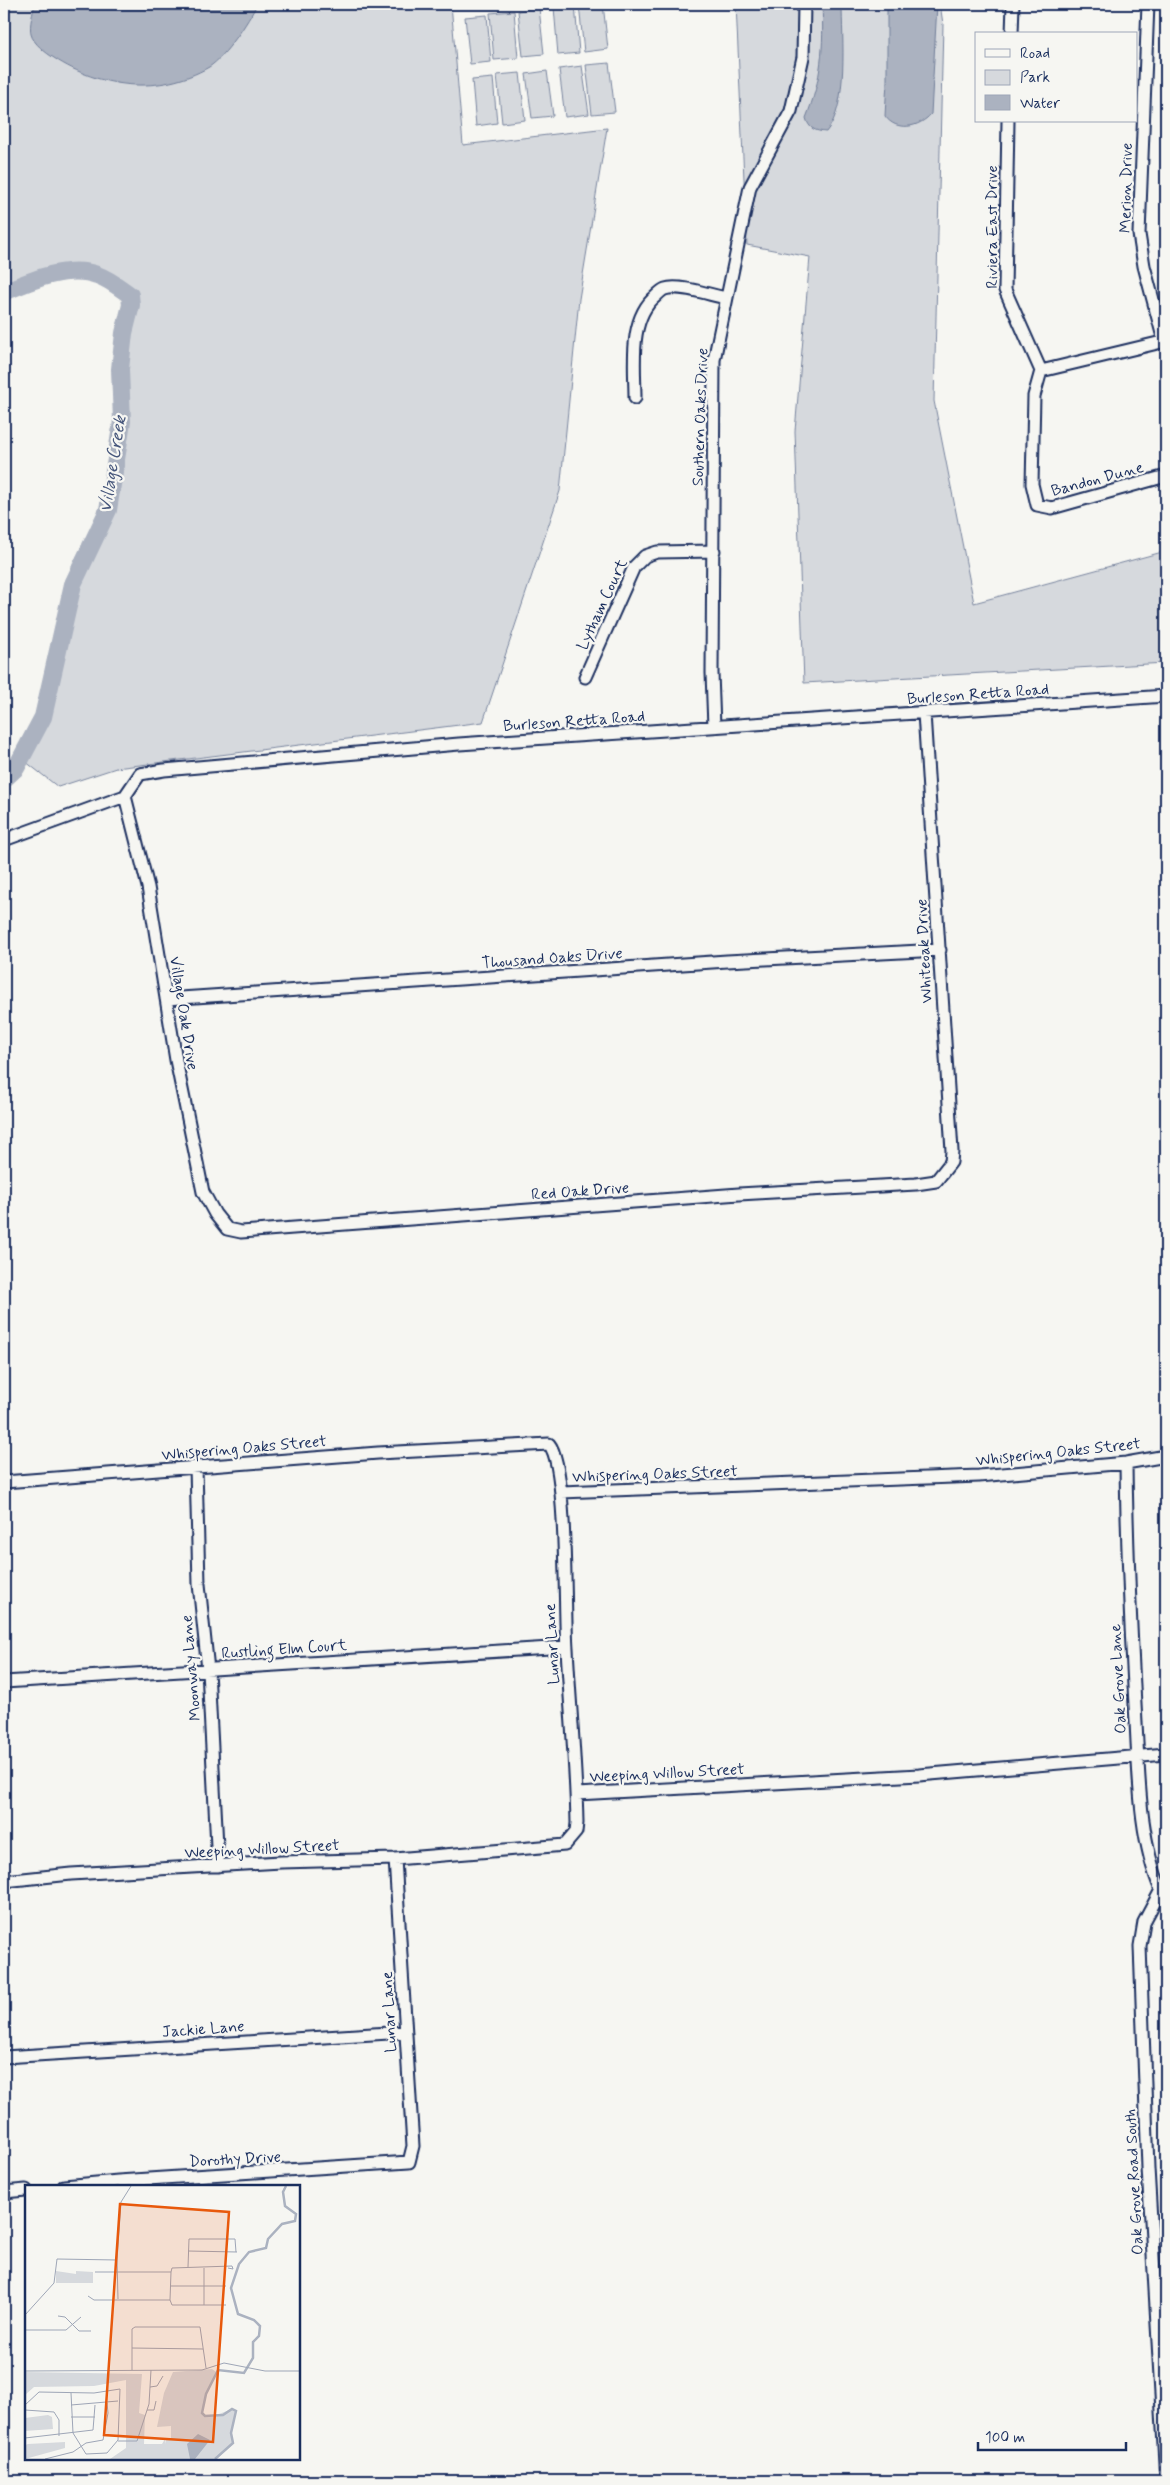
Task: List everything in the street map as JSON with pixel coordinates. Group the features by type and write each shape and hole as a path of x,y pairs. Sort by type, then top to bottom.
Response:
{"street":[{"name":"Southern Oaks Drive","path":"714,727 712,673 714,552 712,420 714,360 750,187 790,111 803,57 804,4"},
{"path":"1012,4 1012,32"},
{"name":"Merion Drive","path":"1148,4 1139,234 1144,266 1165,341"},
{"name":"Riviera East Drive","path":"1008,122 1005,290 1027,344 1041,371"},
{"path":"634,398 635,352 639,320 648,302 664,289 679,288 726,298"},
{"path":"1041,371 1165,341"},
{"name":"Bandon Dune","path":"1041,371 1034,396 1032,484 1037,505 1052,508 1166,476"},
{"name":"Lytham Court","path":"585,677 634,567 645,556 656,552 714,552"},
{"name":"Burleson Retta Road","path":"124,796 140,774 164,770 459,744 924,714 1166,696"},
{"name":"Whiteoak Drive","path":"924,714 952,1152 951,1162 936,1181"},
{"path":"4,840 124,796"},
{"name":"Village Oak Drive","path":"124,796 148,887 176,1060 203,1192 215,1214 227,1229"},
{"name":"Thousand Oaks Drive","path":"166,999 726,961 940,950"},
{"name":"Red Oak Drive","path":"227,1229 241,1232 936,1181"},
{"name":"Whispering Oaks Street","path":"4,1482 378,1453 538,1443 549,1444 555,1451 561,1492 979,1476 1126,1463 1166,1456"},
{"name":"Oak Grove Lane","path":"1126,1463 1128,1589 1138,1756 1151,1866 1164,1890"},
{"name":"Moonway Lane","path":"196,1467 199,1584 208,1670 218,1866"},
{"name":"Lunar Lane","path":"561,1492 566,1647 577,1794"},
{"name":"Rustling Elm Court","path":"4,1682 566,1647"},
{"name":"Weeping Willow Street","path":"4,1881 70,1874 281,1862 396,1859 565,1845 576,1832 577,1794 919,1775 1166,1754"},
{"name":"Lunar Lane","path":"396,1859 413,2146 409,2162"},
{"name":"Oak Grove Road South","path":"1164,1890 1144,1922 1140,1946 1148,2176 1166,2481"},
{"name":"Jackie Lane","path":"4,2057 405,2032"},
{"name":"Dorothy Drive","path":"75,2185 409,2162"},
{"path":"4,2192 25,2190"}],"green space":[{"path":"4,4 451,4 463,145 607,128 579,299 560,491 483,722 116,768 58,787 21,758 43,717 73,584 108,510 122,420 120,369 123,333 131,305 130,295 105,279 86,272 74,271 49,275 4,292"},
{"path":"603,4 608,49 584,52 579,5"},
{"path":"736,4 940,4 943,24 934,401 974,603 1166,551 1166,663 804,683 795,431 810,257 747,245"},
{"path":"575,5 579,53 558,55 554,7"},
{"path":"539,8 544,54 523,56 518,11"},
{"path":"514,11 518,58 494,60 490,13"},
{"path":"487,15 491,62 470,64 465,17"},
{"path":"609,63 615,112 592,114 586,65"},
{"path":"582,66 589,114 565,117 559,69"},
{"path":"547,71 553,116 532,118 526,74"},
{"path":"520,73 525,120 502,123 497,75"},
{"path":"493,78 497,123 476,126 472,80"}],"water":[{"path":"35,4 257,4 236,38 209,67 190,76 170,82 130,85 110,82 91,76 72,68 44,51 31,34 31,22"},
{"path":"822,4 842,4 843,71 841,89 838,106 826,132 813,129 806,118 816,89 821,62 823,34"},
{"path":"887,4 937,4 931,114 914,125 901,126 890,121 885,116"}],"waterway":[{"name":"Village Creek","path":"4,292 49,275 74,271 86,272 106,279 130,295 131,305 124,333 120,369 122,421 108,510 73,584 43,717 16,768 4,779"}]}
